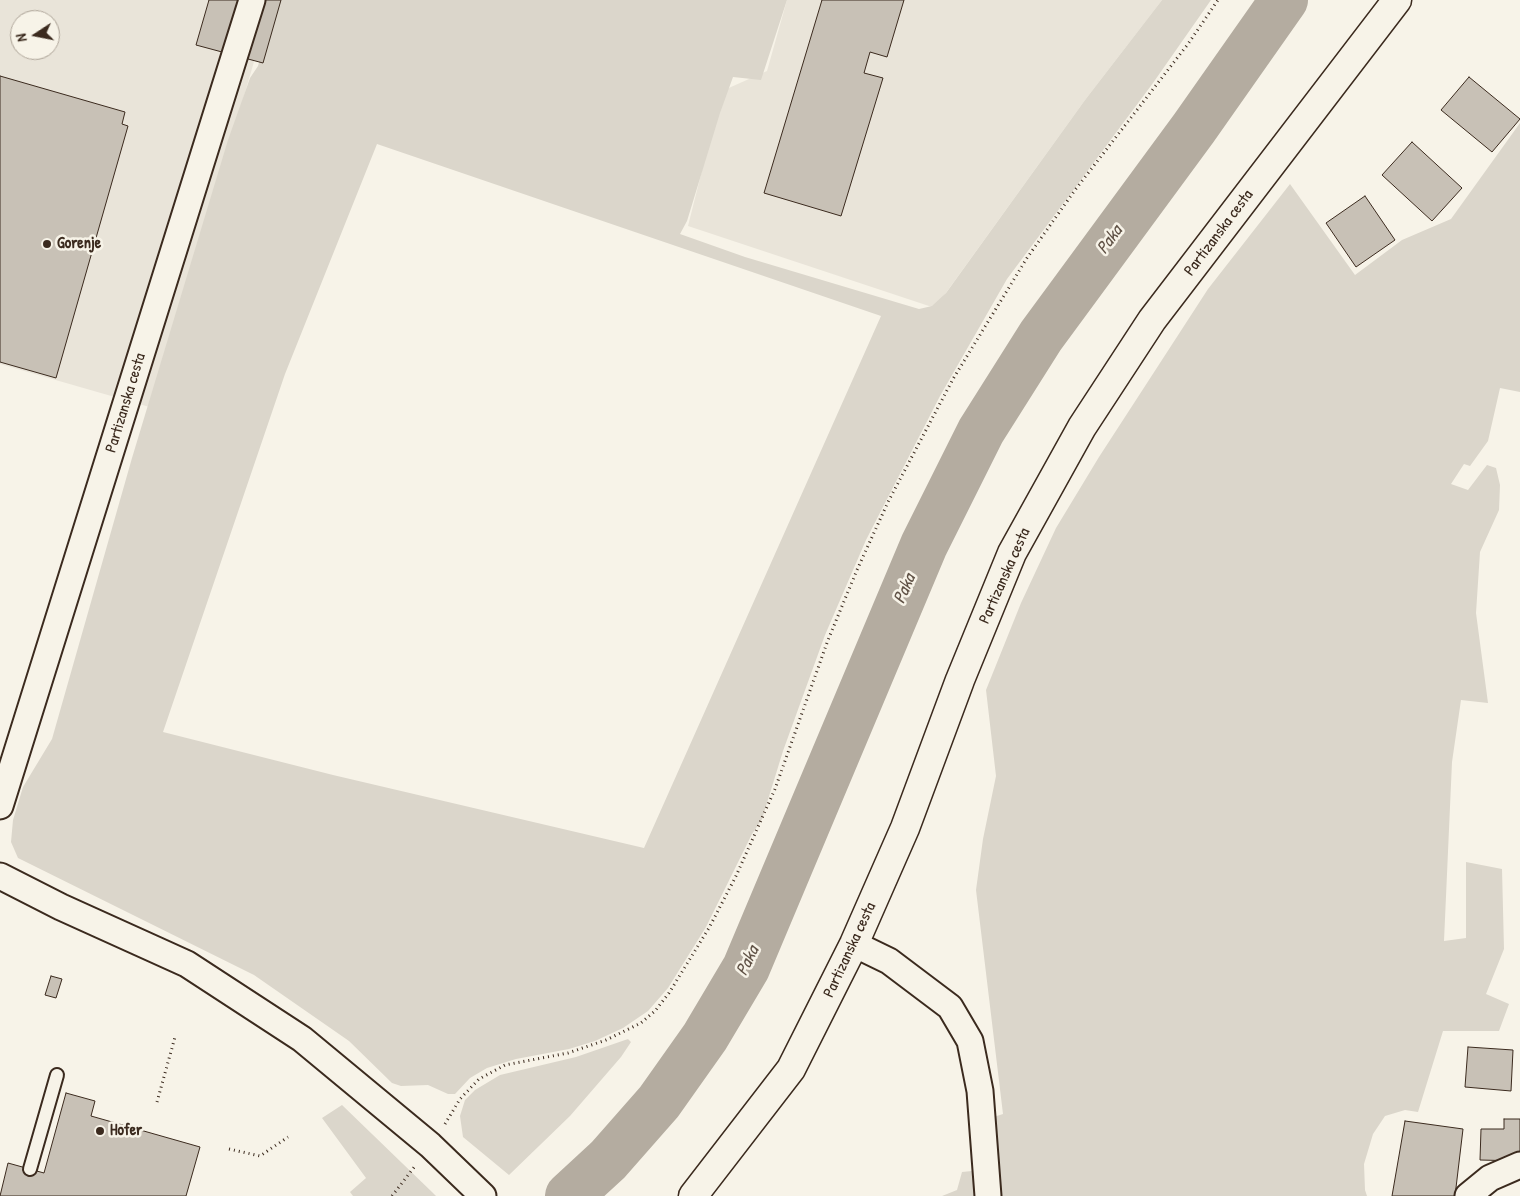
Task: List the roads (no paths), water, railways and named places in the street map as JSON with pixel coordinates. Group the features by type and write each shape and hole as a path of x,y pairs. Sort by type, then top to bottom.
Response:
{"main road":[{"name":"Partizanska cesta","path":"693,1196 791,1069 854,944 905,828 960,680 1012,552 1082,427 1152,320 1397,0"}],"street":[{"name":"Partizanska cesta","path":"0,806 252,0"},
{"path":"0,876 61,907 187,964 302,1039 430,1145 482,1196"},
{"path":"854,944 889,961 950,1007 970,1041 981,1101 988,1196"},
{"path":"1468,1196 1490,1178 1520,1165"}],"lane":[{"path":"30,1169 57,1076"}],"waterway":[{"name":"Paka","path":"569,1196 608,1160 659,1102 705,1037 746,968 924,545 981,431 1041,336 1194,128 1284,0"}],"place":[{"name":"Gorenje","path":"47,244"},
{"name":"Hofer","path":"100,1131"}]}
